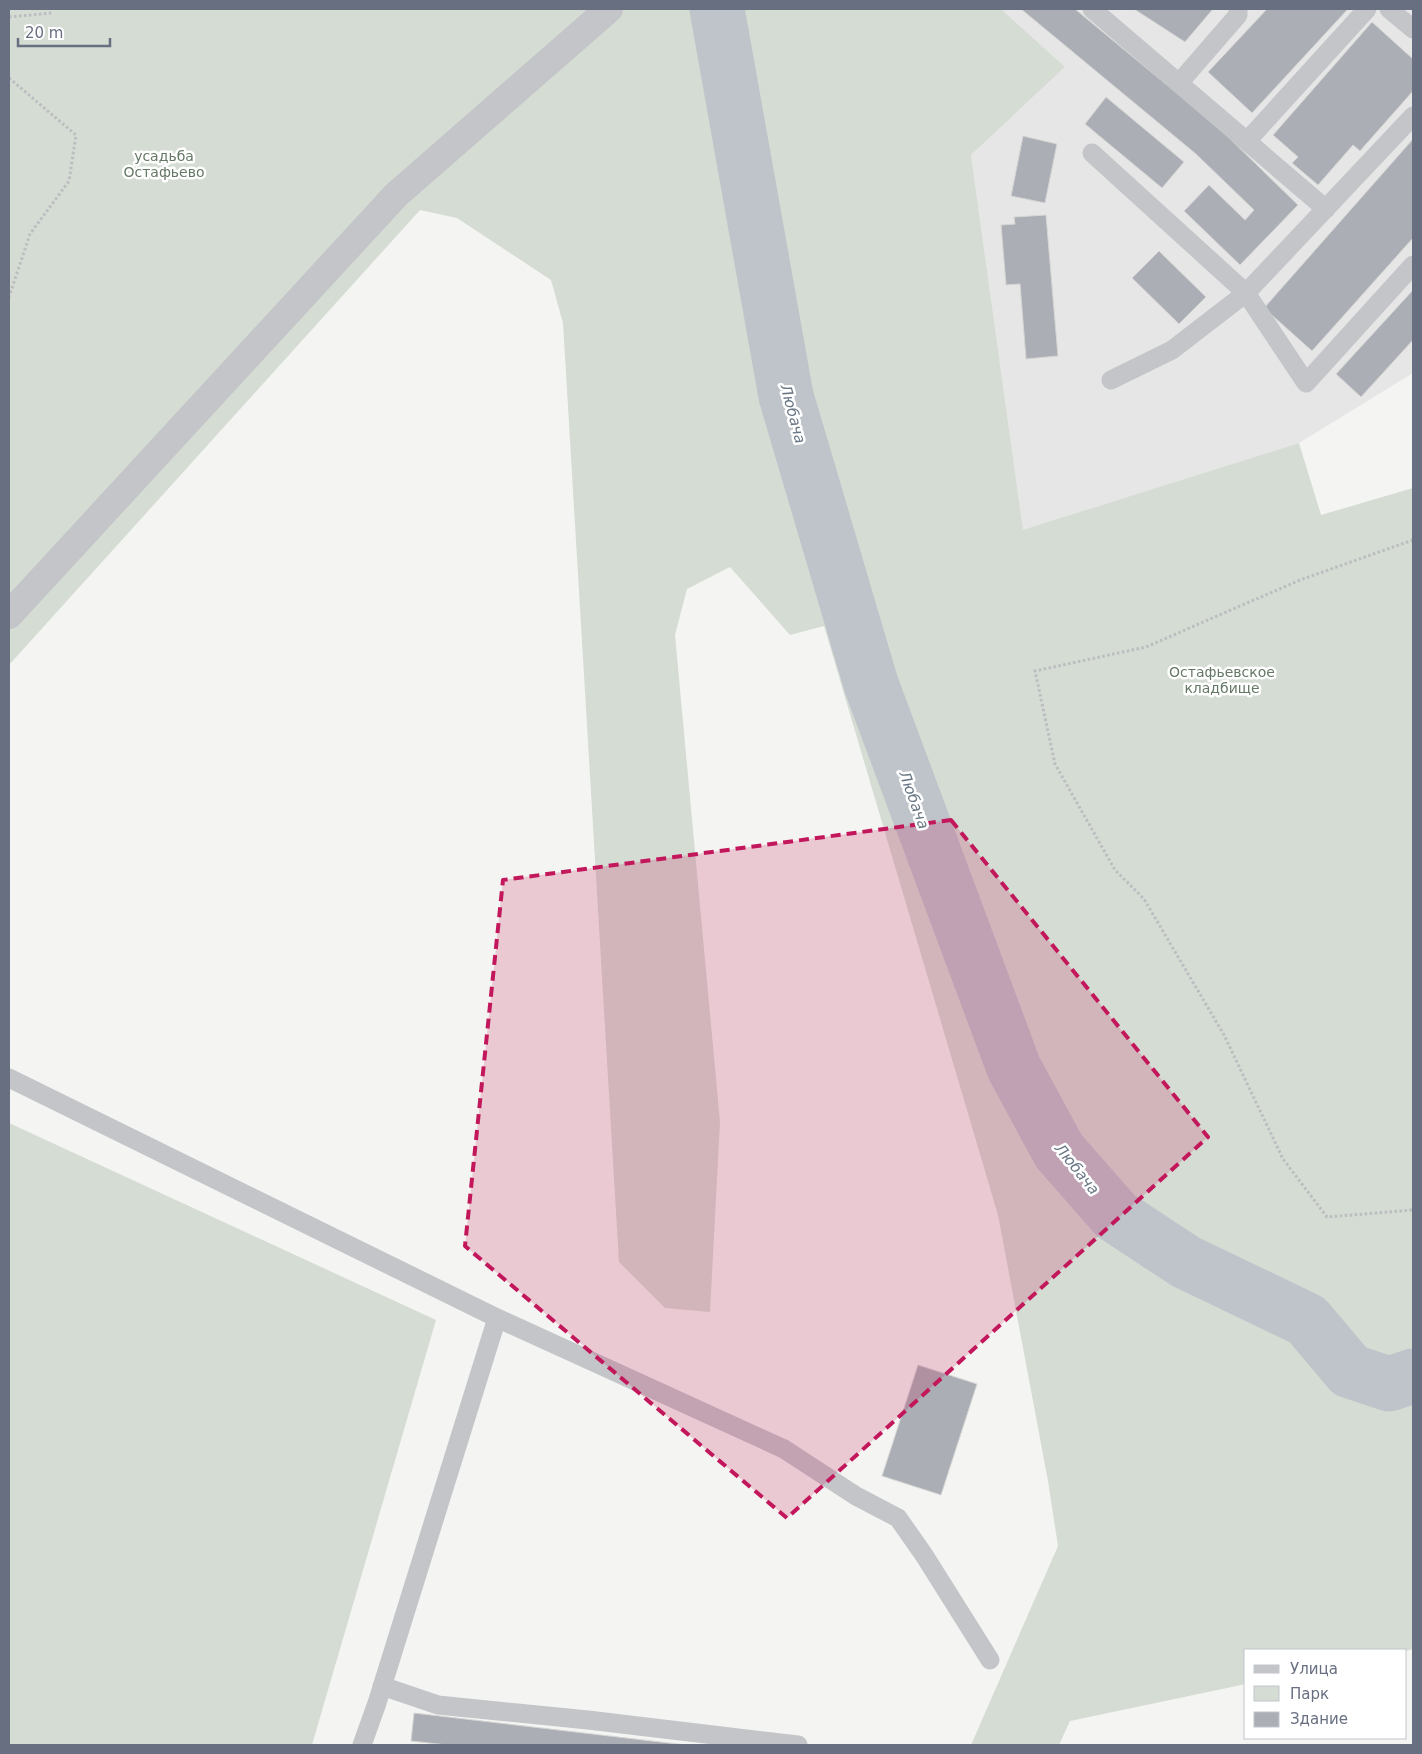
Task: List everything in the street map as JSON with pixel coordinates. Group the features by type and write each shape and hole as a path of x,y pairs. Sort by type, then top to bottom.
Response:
{"street":[{"path":"9,615 396,195 609,9"}],"lane":[{"path":"1092,9 1326,209"},
{"path":"1179,83 1238,16 1238,9"},
{"path":"1247,141 1367,9"},
{"path":"1389,9 1413,29"},
{"path":"1111,380 1172,350 1246,293 1413,116"},
{"path":"1092,153 1246,293 1306,382 1413,265"},
{"path":"9,1078 497,1318 784,1449 856,1496 898,1518 924,1555 990,1660"},
{"path":"362,1745 497,1318"},
{"path":"382,1686 438,1706 588,1720 798,1745"}],"path":[{"path":"9,17 52,13"},
{"path":"9,78 76,135 69,181 30,234 9,297"},
{"path":"1413,540 1300,580 1146,647 1035,672 1054,764 1115,870 1144,899 1224,1035 1283,1159 1327,1217 1413,1210"}],"highlighted area":[{"path":"951,820 1208,1137 787,1518 465,1246 503,880"}],"shaded area":[{"path":"1001,9 1413,9 1413,373 1299,443 1023,531 971,155 1065,67"}],"green space":[{"path":"9,9 1001,9 1065,67 971,155 1023,530 1299,443 1321,515 1413,488 1413,1649 1407,1651 1407,1649 1244,1649 1244,1684 1070,1721 1059,1745 971,1745 1058,1546 1048,1481 998,1215 824,626 790,635 730,567 687,589 675,635 720,1122 710,1312 665,1308 619,1262 563,323 551,280 457,218 420,210 9,665"},
{"path":"9,1123 436,1320 312,1745 9,1745"}],"building":[{"path":"1021,9 1075,9 1219,128 1298,205 1240,265 1184,211 1209,185 1245,220 1254,210 1196,154"},
{"path":"1134,9 1213,9 1185,42"},
{"path":"1267,9 1348,9 1252,113 1208,72"},
{"path":"1372,22 1413,59 1413,91 1360,151 1353,145 1318,185 1292,163 1298,157 1273,135"},
{"path":"1106,97 1184,162 1162,188 1085,124"},
{"path":"1023,136 1057,144 1045,203 1011,196"},
{"path":"1413,139 1413,238 1312,351 1264,308"},
{"path":"1046,215 1058,356 1026,359 1020,284 1006,285 1001,225 1015,224 1014,217"},
{"path":"1159,251 1206,297 1179,324 1132,278"},
{"path":"1413,290 1413,340 1361,397 1336,374"},
{"path":"918,1365 977,1384 941,1495 882,1476"},
{"path":"414,1713 686,1745 447,1745 411,1741"}],"waterway":[{"name":"Любача","path":"717,9 786,396 871,684 1014,1068 1059,1151 1116,1216 1186,1262 1307,1320 1350,1371 1389,1384 1413,1376"}],"park label":[{"name":"усадьба Остафьево","path":"164,164"},
{"name":"Остафьевское кладбище","path":"1222,680"}]}
